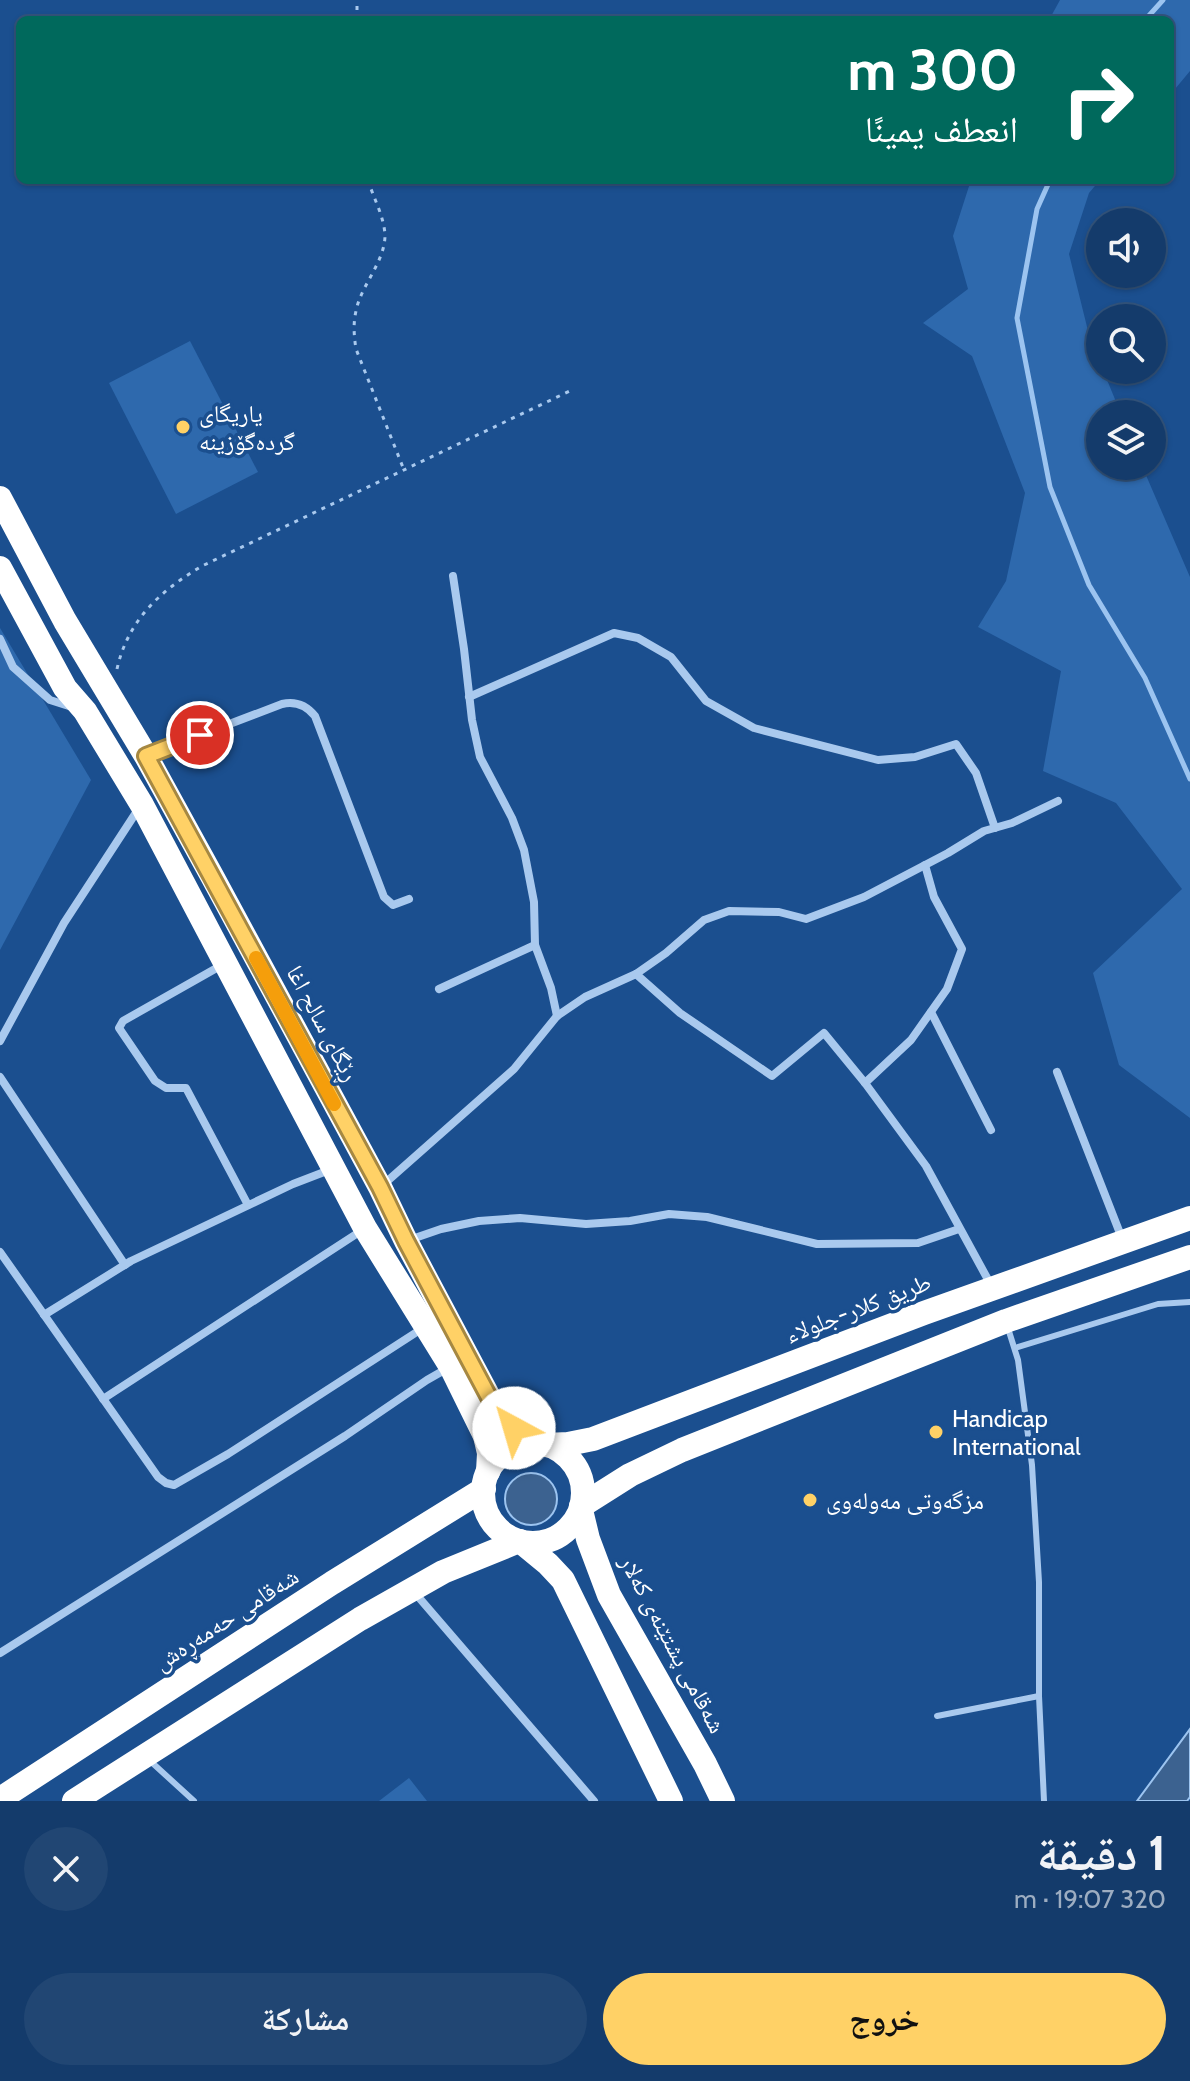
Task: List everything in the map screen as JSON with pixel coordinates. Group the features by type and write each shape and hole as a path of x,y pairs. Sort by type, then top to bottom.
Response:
{"highway":[{"name":"ڕێگای سالح اغا","path":"0,498 65,621 146,756 380,1187 491,1401 514,1428 541,1444"},
{"path":"0,568 65,688 85,711 142,805 365,1228 451,1367 478,1418 489,1453 486,1480 484,1502 496,1527 520,1541 539,1543 557,1537 571,1526 581,1508 583,1493 577,1468 558,1450 541,1444 513,1447 494,1462 486,1480"},
{"path":"85,711 111,697"},
{"name":"طريق كلار-جلولاء","path":"541,1444 568,1444 593,1439 924,1313 1190,1218"},
{"path":"581,1508 630,1475 682,1450 1006,1321 1190,1257"},
{"path":"924,1313 944,1347"},
{"name":"شەقامی حەمەڕەش","path":"0,1799 486,1480"},
{"name":"شەقامی پشتێنەی کەلار","path":"581,1508 588,1539 609,1595 723,1801"},
{"path":"74,1801 360,1619 443,1572 520,1541"},
{"path":"520,1541 563,1580 671,1801"}],"street":[{"path":"453,576 472,720 480,757 512,818 524,850 534,902 535,945 551,988 557,1016"},
{"path":"469,697 614,633 638,638 671,657 706,701 754,728 878,760 915,757 956,744 976,773 995,828"},
{"path":"0,639 13,667 50,700 85,711"},
{"path":"146,756 282,704 289,702 304,706 315,716 384,897 393,905 409,899"},
{"path":"380,1187 514,1069 557,1016 585,997 636,974 704,920 729,911 779,912 806,919 864,897 984,831 1012,823 1058,801"},
{"path":"0,1041 64,923 142,805"},
{"path":"865,1083 911,1040 947,989 962,949 934,897 925,865"},
{"path":"439,989 535,945"},
{"path":"225,963 123,1021 119,1028 155,1081 166,1088 186,1088 248,1205"},
{"path":"636,974 680,1013 772,1076 824,1033 926,1166 992,1288"},
{"path":"931,1012 991,1130"},
{"path":"1057,1072 1124,1242"},
{"path":"0,1077 125,1265"},
{"path":"44,1315 125,1265 293,1184 334,1168"},
{"path":"406,1241 479,1221 520,1218 586,1224 669,1214 707,1217 817,1244 918,1243 959,1229"},
{"path":"103,1399 365,1228"},
{"path":"0,1252 158,1477 174,1485 228,1454 426,1326"},
{"path":"0,1653 451,1367"},
{"path":"412,1590 594,1801"}],"lane":[{"path":"1015,1348 1158,1304 1190,1302"},
{"path":"1006,1321 1018,1360 1032,1465 1039,1582 1039,1696 1044,1801"},
{"path":"937,1716 1039,1696"},
{"path":"145,1757 194,1801"}],"path":[{"path":"369,184 382,219 384,246 356,309 353,329 356,349 404,470"},
{"path":"111,697 121,648 136,623 177,581 202,566 574,389"}],"shaded area":[{"path":"1060,0 1190,0 1190,71 1174,90 1174,16 1051,16"},
{"path":"970,184 1097,184 1089,193 1069,254 1086,323 1086,384 1109,384 1115,400 1086,400 1086,480 1148,480 1190,577 1190,1118 1119,1065 1093,973 1182,889 1116,803 1043,771 1061,671 978,627 1006,581 1025,493 972,356 923,323 968,289 953,236"},
{"name":"یاریگای گردەگۆزینە","path":"190,341 258,472 176,514 109,383"},
{"path":"0,628 91,780 0,950"},
{"path":"531,1473 549,1481 557,1499 549,1517 531,1525 513,1517 505,1499 513,1481"},
{"path":"1190,1729 1190,1797 1187,1801 1137,1801"},
{"path":"409,1778 427,1801 379,1801"}],"waterway":[{"path":"1149,16 1163,0"},
{"path":"1048,184 1037,209 1017,318 1050,487 1089,585 1145,678 1190,779"}],"slow traffic":[{"path":"256,958 334,1104"}],"place":[{"name":"یاریگای گردەگۆزینە","path":"183,427"},
{"name":"Handicap International","path":"936,1432"},
{"name":"مزگەوتی مەولەوی","path":"810,1500"}],"route":[{"path":"200,735 146,756 380,1187 491,1401 514,1428"}]}
